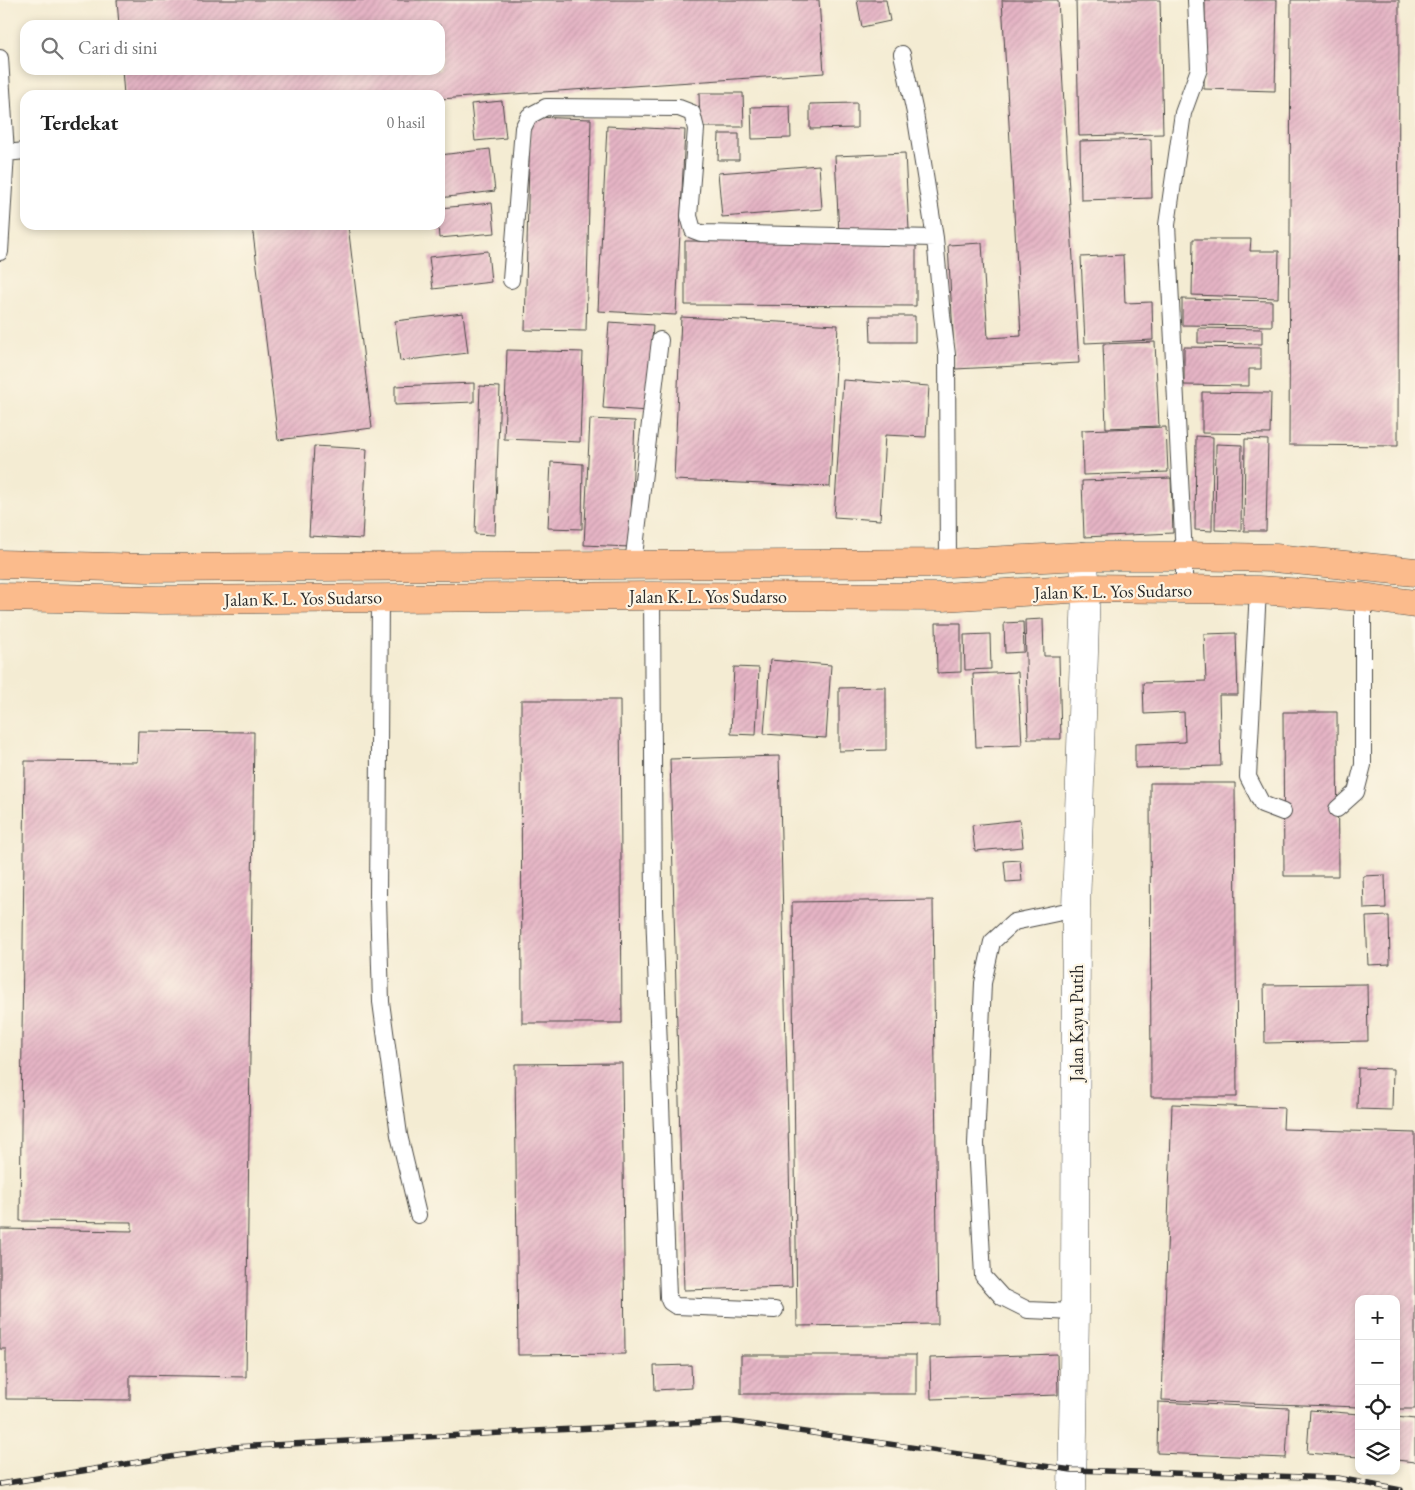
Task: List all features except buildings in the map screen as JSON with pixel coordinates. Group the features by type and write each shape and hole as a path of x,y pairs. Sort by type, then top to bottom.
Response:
{"highway":[{"name":"Jalan K. L. Yos Sudarso","path":"0,564 148,568 948,563 1083,556 1184,556 1276,558 1415,572"},
{"name":"Jalan K. L. Yos Sudarso","path":"0,597 159,600 380,597 944,597 1086,588 1258,590 1363,597 1415,604"}],"street":[{"name":"Jalan Kayu Putih","path":"1072,1490 1075,1312 1076,909 1086,588 1083,556"}],"lane":[{"path":"1184,589 1184,556 1167,225 1183,113 1199,69 1196,0"},
{"path":"902,54 915,113 934,238 947,355 948,563"},
{"path":"0,58 6,153 0,252"},
{"path":"511,280 523,128 529,116 546,107 679,108 692,113 696,129 689,216 693,230 701,233 934,238"},
{"path":"6,153 20,152"},
{"path":"633,564 660,340"},
{"path":"1258,590 1248,777 1262,804 1284,812"},
{"path":"652,596 654,909 668,1297 670,1302 676,1306 775,1310"},
{"path":"380,597 378,898 381,1002 399,1134 418,1215"},
{"path":"1337,809 1356,792 1363,765 1363,597"},
{"path":"1075,1312 1028,1310 1002,1297 983,1276 976,1144 983,983 992,942 1014,922 1076,909"}],"railway":[{"path":"0,1484 233,1447 728,1421 1072,1470 1338,1478 1401,1490"}]}
